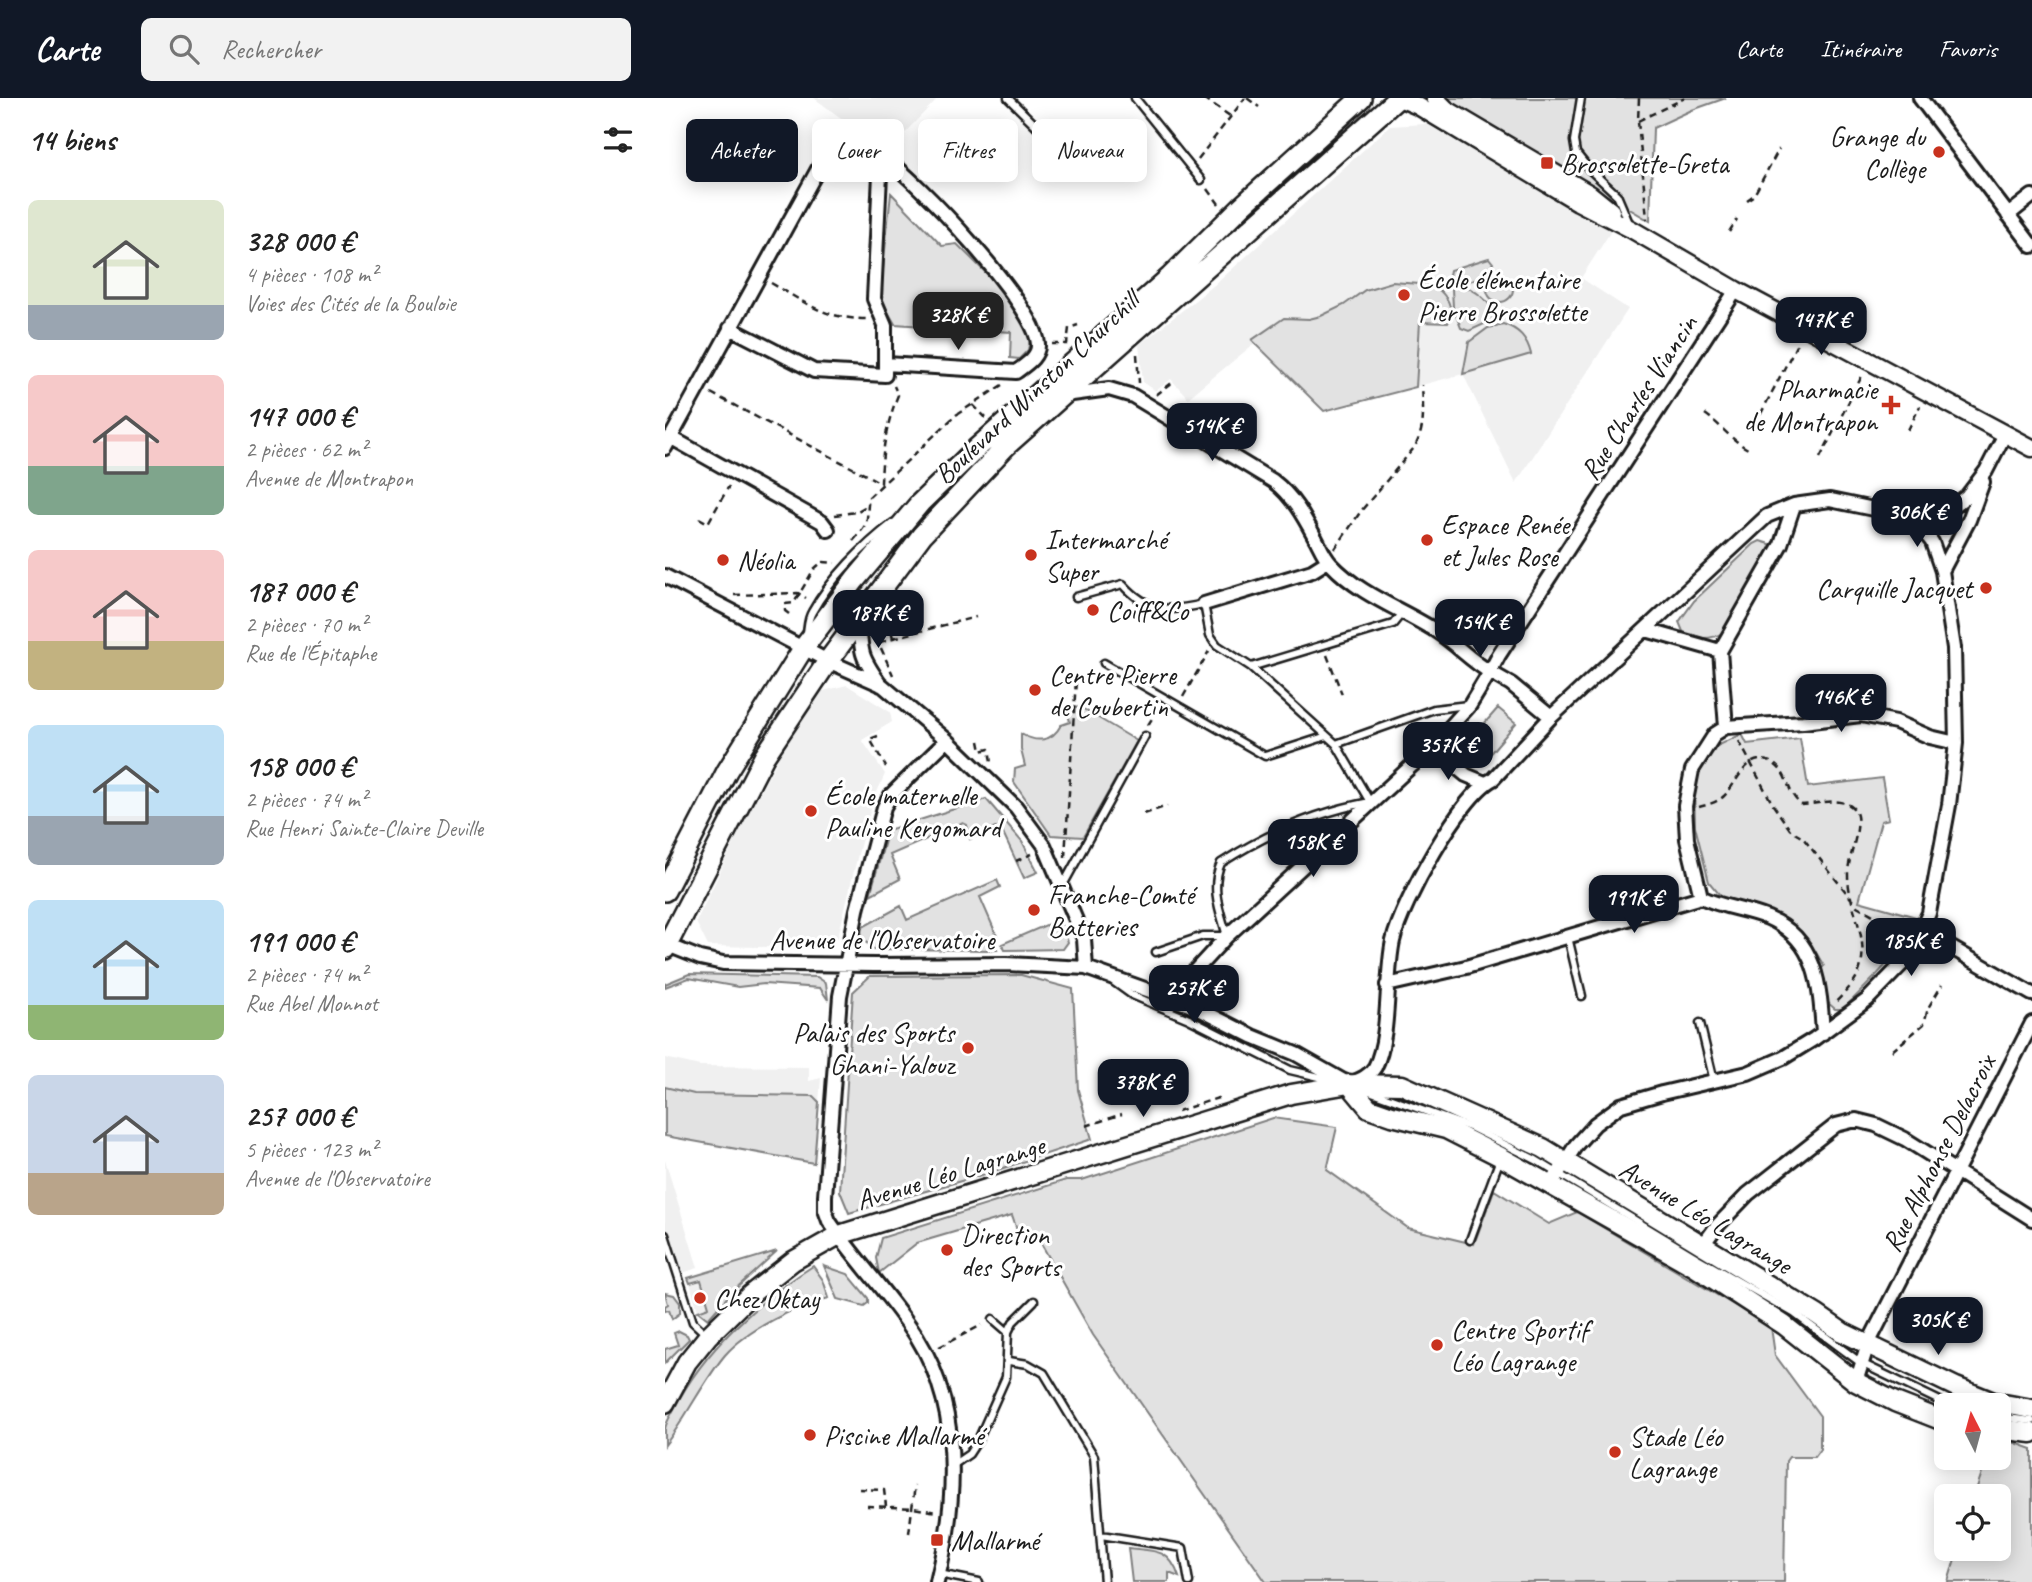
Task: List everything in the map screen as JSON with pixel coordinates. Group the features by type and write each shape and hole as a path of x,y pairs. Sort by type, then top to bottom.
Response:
{"main road":[{"name":"Boulevard Winston Churchill","path":"665,891 727,771 804,648 855,580 920,503 998,429 1170,277 1242,206 1361,98"},
{"name":"Boulevard Winston Churchill","path":"666,946 764,757 828,660 922,535 970,481 1006,446 1398,98"},
{"name":"Avenue Léo Lagrange","path":"1349,1084 1369,1108 1446,1129 1501,1157 1558,1174 1703,1245 1842,1332 1993,1402 2032,1409"},
{"name":"Avenue Léo Lagrange","path":"665,1403 687,1362 708,1336 751,1294 793,1261 839,1235 1291,1094 1349,1084 1402,1085 1543,1148 1558,1174 1784,1325 1856,1382 1895,1402 1934,1417"},
{"name":"Avenue Léo Lagrange","path":"665,1380 687,1362"},
{"path":"2011,1430 2032,1433"}],"street":[{"path":"1398,98 1418,106 1578,202 1631,229 1736,290 2032,448"},
{"path":"1434,98 1446,108 1590,194 1631,229"},
{"path":"1920,98 2032,246"},
{"path":"730,328 814,371 885,369 1016,372 1031,360 1037,352 1036,335 1019,303 987,261 904,173"},
{"path":"812,180 668,443 735,474 825,526"},
{"path":"880,182 874,299 885,325 885,369"},
{"path":"2008,215 2032,197"},
{"name":"Rue Charles Viancin","path":"1177,998 1191,975 1227,936 1432,747 1470,705 1499,655 1736,290"},
{"path":"1064,396 1103,390 1133,396 1273,481 1285,490 1295,503 1328,561 1363,592 1439,632 1475,663 1511,684 1551,717"},
{"path":"1942,571 1969,520 1986,471 2005,434"},
{"path":"1349,1084 1370,1075 1376,1065 1383,1033 1394,939 1425,866 1452,825 1485,783 1493,779 1551,717 1767,516 1794,505 1830,500 1912,517 1955,505 1967,496 1986,471"},
{"path":"1730,727 1720,651 1781,544 1794,505"},
{"path":"1558,1174 1595,1124 1622,1105 1760,1068 1783,1058 1867,1000 1902,964 1919,925 1929,913 1949,805 1956,743 1954,648 1942,571 1933,542 1912,517"},
{"path":"1204,604 1312,571 1328,561"},
{"path":"665,576 882,685"},
{"path":"859,620 860,648 864,661 882,685 947,740 1016,807 1044,845 1084,939 1086,968"},
{"path":"1646,630 1720,651"},
{"path":"1701,897 1687,839 1685,810 1692,770 1716,734 1730,727 1861,715 1896,722 1930,737 1956,743"},
{"path":"938,1578 949,1514 953,1465 948,1422 940,1387 921,1346 839,1235 825,1210 825,1196 838,1011 857,910 884,807 891,795 947,740"},
{"path":"1432,747 1466,775 1485,783"},
{"path":"1387,985 1466,967 1701,897 1718,905 1768,918 1788,929 1805,946 1817,973 1823,1032"},
{"path":"1919,925 2032,994"},
{"name":"Avenue de l'Observatoire","path":"666,946 723,963 1019,964 1086,968 1177,998 1252,1037 1296,1054 1349,1084"},
{"name":"Rue Alphonse Delacroix","path":"1856,1382 1868,1343 2032,1023"},
{"path":"1703,1245 1716,1227 1748,1194 1836,1125 1845,1121 1876,1125 1905,1139 2032,1219"}],"lane":[{"path":"1008,98 1032,122"},
{"path":"1135,98 1201,180"},
{"path":"1420,98 1488,141 1508,144"},
{"path":"1581,98 1574,141 1576,153 1617,195 1631,229"},
{"path":"1076,597 1123,584 1136,599 1154,607 1170,610 1204,604 1210,635 1217,645 1251,667 1336,744 1370,802 1324,812 1299,822 1221,863 1214,888 1227,936 1203,936 1156,952"},
{"path":"1251,667 1393,624 1402,613"},
{"path":"1104,663 1265,756 1327,736"},
{"path":"1336,744 1434,709 1470,705"},
{"path":"1062,887 1144,735"},
{"path":"1568,937 1582,996"},
{"name":"Avenue de l'Observatoire","path":"1101,972 1132,995 1189,1019 1290,1070 1349,1084"},
{"path":"1700,1023 1714,1081"},
{"name":"Avenue Léo Lagrange","path":"1349,1084 1472,1128 1558,1174 1696,1258 1795,1314 1861,1363 1934,1398"},
{"path":"1470,1240 1501,1157"},
{"path":"665,1235 693,1322 708,1336"},
{"path":"953,1465 971,1452 978,1440 1006,1377 1009,1361 1008,1332 1013,1322 1034,1301"},
{"path":"993,1319 1008,1332"},
{"path":"1009,1361 1028,1364 1044,1373 1094,1456 1104,1582"},
{"path":"2011,1419 2032,1422"},
{"path":"1101,1535 1183,1548 1189,1582"},
{"path":"938,1578 979,1582"}],"path":[{"path":"1204,98 1230,117"},
{"path":"1191,168 1246,98 1259,107"},
{"path":"1639,98 1638,121 1647,222"},
{"path":"1638,121 1685,98"},
{"path":"1748,200 1754,195 1779,149"},
{"path":"1201,180 1220,206"},
{"path":"1729,232 1737,219"},
{"path":"759,277 830,315 860,319 881,316"},
{"path":"1038,345 1067,344 1069,328 1078,325"},
{"path":"1755,425 1799,340"},
{"path":"1136,344 1139,386"},
{"path":"881,483 882,446 890,412 898,395 885,369"},
{"path":"850,544 866,525 869,519 869,497 881,483 956,415 999,388 1016,372"},
{"path":"1820,458 1863,374"},
{"path":"1154,397 1173,382"},
{"path":"699,386 881,483"},
{"path":"1328,561 1360,511 1421,436 1424,419 1422,386"},
{"path":"972,405 990,423"},
{"path":"1908,430 1920,406"},
{"path":"1705,414 1714,420 1729,438 1748,449"},
{"path":"1389,464 1395,470"},
{"path":"699,518 708,523 735,474"},
{"path":"825,526 840,513 860,511 868,505"},
{"path":"789,614 785,611 785,604 794,603 798,593 822,562 835,564 842,554"},
{"path":"732,595 798,593 806,598"},
{"path":"885,607 893,638"},
{"path":"880,642 976,617"},
{"path":"876,637 893,676"},
{"path":"1324,645 1342,694"},
{"path":"1178,706 1211,647"},
{"path":"1065,866 1076,679"},
{"path":"1144,735 1164,698"},
{"path":"1730,727 1773,805 1791,831 1803,838 1850,897 1866,912 1882,920 1919,925"},
{"path":"878,736 870,739 886,767"},
{"path":"979,741 981,751 989,749 992,766"},
{"path":"1685,810 1724,797 1738,773 1750,764 1765,761 1779,768 1789,792 1802,805 1844,802 1858,814 1859,822 1847,873 1850,897 1862,940 1861,967 1855,981 1829,1010"},
{"path":"1144,814 1167,806"},
{"path":"1016,861 1032,854"},
{"path":"1892,1051 1924,1024 1928,1009 1942,985"},
{"path":"1086,1126 1122,1114"},
{"path":"936,1349 993,1319"},
{"path":"909,1533 915,1485"},
{"path":"859,1489 884,1490 886,1506"},
{"path":"867,1506 938,1512"}],"shaded area":[{"path":"814,98 938,98 904,133 904,119 842,119"},
{"path":"1449,98 1726,98 1653,128 1650,221 1451,103"},
{"name":"École élémentaire Pierre Brossolette","path":"1426,124 1611,231 1581,278 1628,309 1516,483 1463,374 1324,411 1255,343 1188,398 1171,379 1156,391 1143,382 1139,345 1218,282 1390,126"},
{"path":"891,193 942,246 957,244 1001,288 1030,340 1028,350 1019,359 1010,358 1011,332 895,324 880,298"},
{"path":"1489,258 1493,263 1479,278 1468,281 1449,275 1450,270"},
{"path":"1500,276 1509,280 1513,289 1509,298 1500,302 1491,298 1487,289 1491,280"},
{"path":"1392,282 1434,285 1443,293 1450,307 1448,323 1420,322 1416,387 1324,411 1252,340 1284,318 1309,319 1321,316 1344,305 1365,290"},
{"path":"1457,284 1473,290 1487,302 1495,311 1493,320 1469,331 1461,328 1453,307 1452,289"},
{"path":"1503,324 1521,335 1531,354 1463,374 1469,342 1488,328"},
{"path":"1760,541 1770,544 1772,552 1724,632 1704,638 1684,634 1679,622 1694,601"},
{"name":"École maternelle Pauline Kergomard","path":"847,685 890,712 892,722 862,740 885,774 861,842 838,937 834,940 820,939 820,948 708,946 696,922 744,822 819,692"},
{"path":"1080,707 1137,741 1083,837 1051,835 1014,782 1015,769 1025,766 1021,734 1038,740 1049,738 1061,725 1070,722 1067,709"},
{"path":"1498,708 1516,723 1481,764 1463,748"},
{"path":"1742,734 1747,744 1800,738 1808,787 1882,778 1889,819 1881,821 1859,901 1916,917 1893,956 1843,1009 1835,1009 1827,1002 1819,971 1824,966 1811,944 1791,927 1724,900 1709,882 1695,826 1694,783 1713,748"},
{"path":"986,799 1022,841 1038,872 1024,878 1000,826 970,839 967,825 963,823 890,855 900,879 870,895 888,830"},
{"path":"997,880 1000,887 980,897 997,936 992,938 997,950 874,949 862,939 861,928 901,906 907,920"},
{"path":"1060,919 1068,942 1063,949 1005,950 1002,944"},
{"path":"689,974 817,977 826,983 828,1000 820,988 764,984 738,987 689,978 665,987 665,984"},
{"name":"Palais des Sports Ghani-Yalouz","path":"1021,975 1073,989 1078,1090 1092,1139 982,1175 849,1213 840,1191 853,992 870,976"},
{"path":"665,1058 700,1066 809,1067 809,1081 821,1078 819,1102 817,1098 694,1094 665,1087"},
{"path":"665,1087 694,1094 813,1096 819,1102 814,1163 665,1136"},
{"name":"Centre Sportif Léo Lagrange","path":"1273,1118 1337,1127 1327,1170 1408,1228 1474,1244 1494,1190 1549,1224 1577,1212 1771,1327 1775,1355 1820,1416 1820,1449 1814,1457 1789,1457 1786,1461 1784,1582 1266,1582 1093,1335 1034,1231 1019,1235 1012,1215 917,1243 879,1273 876,1258 881,1238 1066,1180 1082,1180"},
{"path":"665,1160 698,1268 673,1276 665,1252"},
{"path":"777,1251 731,1293 708,1319 698,1311 709,1307 701,1280 690,1283 688,1278"},
{"path":"813,1266 823,1280 829,1298 802,1306 773,1320 734,1346 717,1365 665,1445 665,1429 669,1419 686,1388 716,1347 753,1311"},
{"path":"824,1266 848,1274 868,1298 868,1303 864,1306 838,1299"},
{"path":"701,1280 709,1308 698,1311 690,1283"},
{"path":"665,1293 674,1295 680,1303 680,1313 672,1319 669,1310 665,1311 668,1304"},
{"path":"679,1331 689,1339 665,1363 665,1349 678,1345 674,1333"},
{"path":"2011,1441 2032,1449 2032,1582 1948,1582 1954,1561 2011,1561 2011,1484 1978,1484 1983,1470 2011,1470"},
{"path":"1128,1548 1153,1551 1166,1556 1179,1577 1169,1573 1169,1582 1132,1582"}],"place":[{"name":"Grange du Collège","path":"1939,152"},
{"name":"Brossolette-Greta","path":"1547,163"},
{"name":"École élémentaire Pierre Brossolette","path":"1404,295"},
{"name":"Pharmacie de Montrapon","path":"1891,405"},
{"name":"Espace Renée et Jules Rose","path":"1427,540"},
{"name":"Intermarché Super","path":"1031,555"},
{"name":"Néolia","path":"723,560"},
{"name":"Carquille Jacquet","path":"1986,588"},
{"name":"Coiff&Co","path":"1093,610"},
{"name":"Centre Pierre de Coubertin","path":"1035,690"},
{"name":"École maternelle Pauline Kergomard","path":"811,811"},
{"name":"Franche-Comté Batteries","path":"1034,910"},
{"name":"Palais des Sports Ghani-Yalouz","path":"968,1048"},
{"name":"Direction des Sports","path":"947,1250"},
{"name":"Chez Oktay","path":"700,1298"},
{"name":"Centre Sportif Léo Lagrange","path":"1437,1345"},
{"name":"Piscine Mallarmé","path":"810,1435"},
{"name":"Stade Léo Lagrange","path":"1615,1452"},
{"name":"Mallarmé","path":"937,1540"}]}
